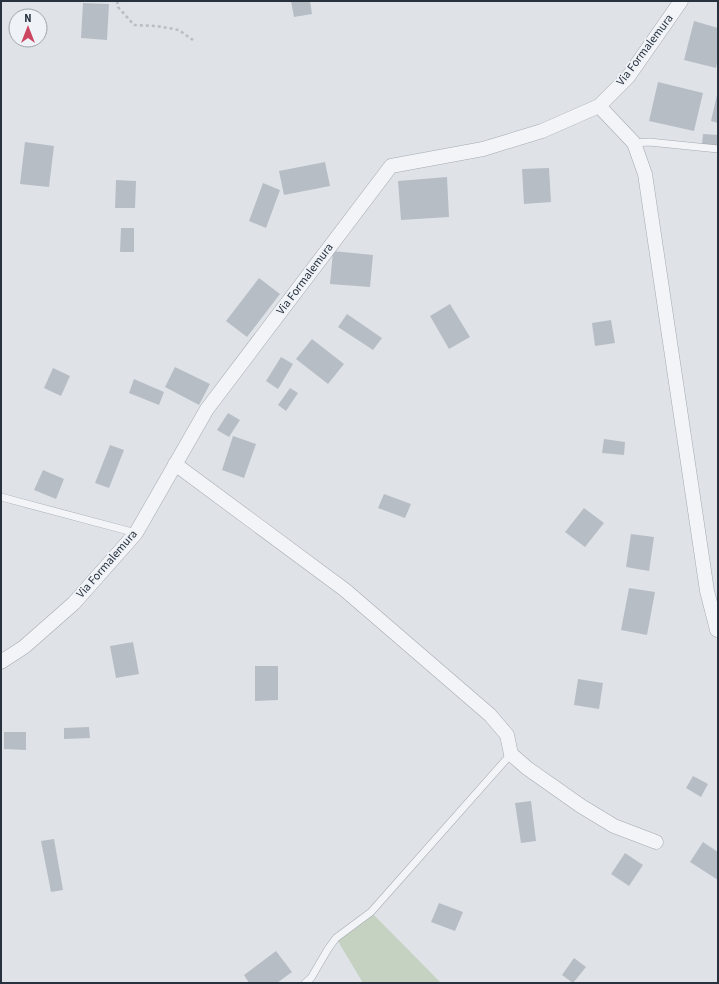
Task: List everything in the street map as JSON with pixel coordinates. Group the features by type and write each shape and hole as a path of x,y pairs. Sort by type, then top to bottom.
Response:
{"street":[{"name":"Via Formalemura","path":"1,662 24,647 74,603 136,532 207,409 391,166 491,146 542,131 599,106 628,77 680,1"},
{"path":"599,106 634,143 644,174 707,591 717,630"},
{"path":"175,464 345,590 472,699 490,715 507,735 511,754 527,768 581,806 614,826 656,842"}],"lane":[{"path":"634,143 649,142 718,149"},
{"path":"1,497 136,532"},
{"path":"304,983 311,978 336,938 371,912 511,754"}],"path":[{"path":"117,1 118,7 134,25 157,26 179,30 193,40"}],"green space":[{"path":"371,912 441,983 363,983 336,938"}],"building":[{"path":"291,1 310,1 312,14 294,17"},
{"path":"83,3 109,4 107,40 81,38"},
{"path":"694,21 718,28 718,58 716,68 684,60"},
{"path":"658,82 703,93 694,131 649,121"},
{"path":"718,95 718,123 711,121"},
{"path":"703,134 718,135 718,146 702,144"},
{"path":"25,142 54,146 49,187 20,184"},
{"path":"325,162 330,186 284,195 279,171"},
{"path":"549,168 551,202 524,204 522,169"},
{"path":"447,177 449,217 401,220 398,181"},
{"path":"116,180 136,181 135,208 115,208"},
{"path":"263,183 280,190 266,228 249,221"},
{"path":"121,228 134,228 134,252 120,252"},
{"path":"333,251 373,255 370,287 330,284"},
{"path":"259,278 280,294 247,337 226,321"},
{"path":"450,304 470,337 449,349 430,316"},
{"path":"347,314 382,338 373,350 338,327"},
{"path":"611,320 615,343 595,346 592,323"},
{"path":"312,339 344,364 328,384 296,359"},
{"path":"281,357 293,364 278,389 266,381"},
{"path":"175,367 210,384 199,405 165,387"},
{"path":"53,368 70,376 61,396 44,388"},
{"path":"134,379 164,392 159,405 129,393"},
{"path":"290,388 298,393 286,411 278,405"},
{"path":"228,413 240,420 229,437 217,430"},
{"path":"233,436 256,444 244,478 222,470"},
{"path":"604,439 625,442 624,455 602,453"},
{"path":"110,445 124,450 109,488 95,483"},
{"path":"43,470 64,479 56,499 34,490"},
{"path":"384,494 411,504 405,518 378,508"},
{"path":"584,508 604,523 585,547 565,532"},
{"path":"631,534 654,537 649,571 626,567"},
{"path":"629,588 655,592 647,635 621,630"},
{"path":"133,642 139,674 116,678 110,646"},
{"path":"255,666 278,666 278,700 255,701"},
{"path":"578,679 603,683 599,709 574,705"},
{"path":"89,727 90,738 64,739 64,728"},
{"path":"4,732 26,732 26,750 4,749"},
{"path":"693,776 708,784 701,797 686,788"},
{"path":"531,801 536,841 521,843 515,803"},
{"path":"54,839 63,890 51,892 41,841"},
{"path":"703,842 718,852 718,880 690,862"},
{"path":"625,853 643,865 629,886 611,874"},
{"path":"439,903 463,912 455,931 431,922"},
{"path":"276,951 292,972 277,983 249,983 244,975"},
{"path":"574,958 586,967 573,983 562,975"}]}
